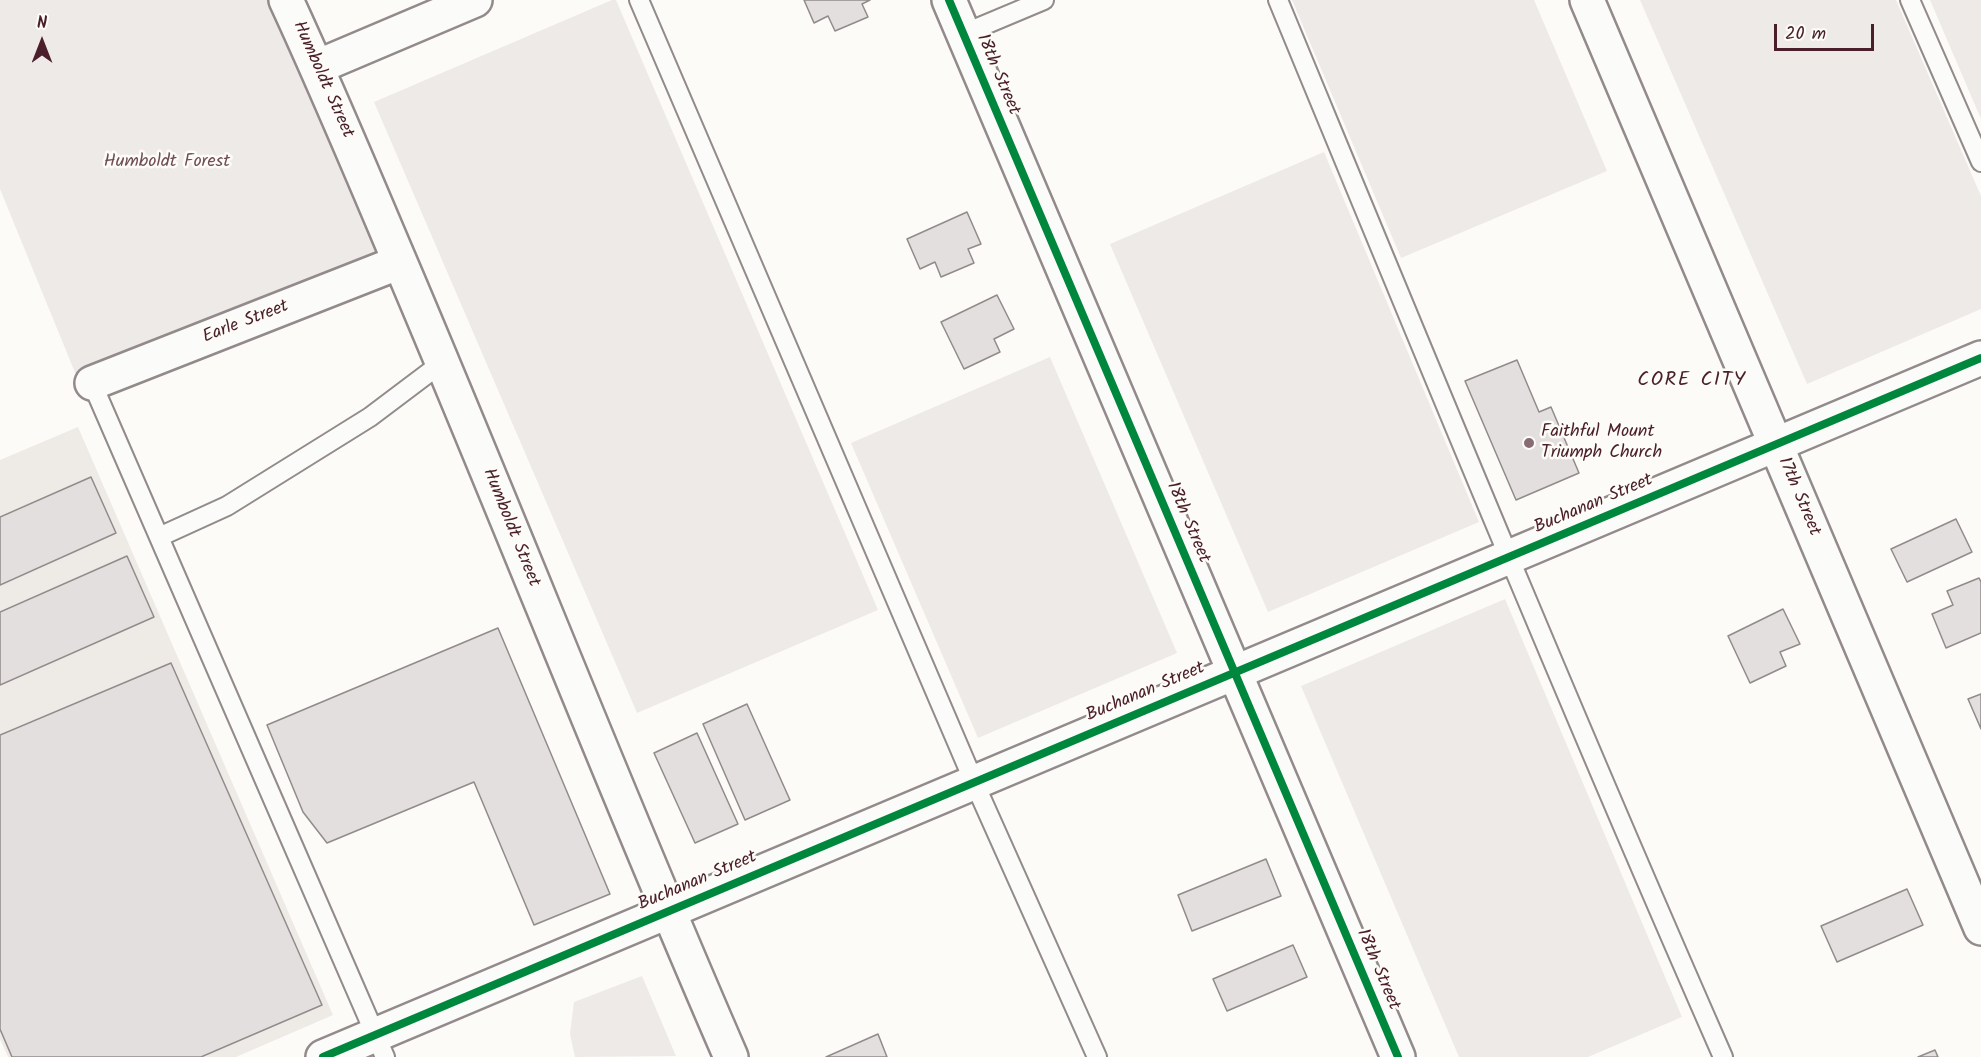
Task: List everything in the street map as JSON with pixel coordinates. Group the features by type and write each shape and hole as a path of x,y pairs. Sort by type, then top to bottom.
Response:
{"street":[{"name":"Humboldt Street","path":"286,0 443,362 667,911 731,1057"},
{"path":"317,67 475,0"},
{"name":"18th Street","path":"949,0 1398,1057"},
{"name":"17th Street","path":"1587,0 1981,928"},
{"name":"Earle Street","path":"92,383 400,262"},
{"name":"Buchanan Street","path":"323,1057 380,1046 667,911 1981,358"}],"lane":[{"path":"639,0 974,782 1097,1057"},
{"path":"963,34 1044,0"},
{"path":"1278,0 1639,866 1723,1057"},
{"path":"1910,0 1981,162"},
{"path":"159,537 227,506 370,417 443,362"},
{"path":"92,383 380,1046"}],"shaded area":[{"path":"78,427 333,1015 236,1057 8,1057 0,1039 0,460"}],"green space":[{"name":"Humboldt Forest","path":"0,0 280,0 382,251 76,375 0,189"},
{"path":"616,0 878,610 637,713 374,102"},
{"path":"1292,0 1534,0 1607,171 1401,258"},
{"path":"1640,0 1896,0 1981,196 1981,309 1807,384"},
{"path":"1930,0 1981,0 1981,119"},
{"path":"1324,152 1479,522 1268,612 1110,244"},
{"path":"1050,357 1177,653 978,738 851,443"},
{"path":"1505,599 1682,1017 1588,1057 1459,1057 1301,686"},
{"path":"642,976 676,1056 575,1057 570,1034 574,1002"}],"building":[{"path":"804,0 870,0 862,4 868,17 835,31 828,16 814,23"},
{"path":"967,212 981,244 968,249 974,263 941,277 935,262 920,269 907,239"},
{"path":"997,295 1014,329 994,339 1000,352 964,369 941,322"},
{"name":"Faithful Mount Triumph Church","path":"1517,360 1539,412 1551,407 1579,473 1516,500 1465,381"},
{"path":"91,477 116,533 0,585 0,517"},
{"path":"1956,519 1972,552 1907,582 1891,549"},
{"path":"127,556 154,617 0,685 0,612"},
{"path":"1979,578 1981,582 1981,633 1946,648 1932,614 1953,605 1947,591"},
{"path":"1783,609 1800,644 1780,652 1786,666 1750,683 1728,636"},
{"path":"498,628 610,894 534,925 474,782 327,843 303,812 267,725"},
{"path":"171,663 322,1005 201,1057 12,1057 0,1029 0,735"},
{"path":"1981,694 1981,729 1968,699"},
{"path":"747,704 790,800 745,820 703,724"},
{"path":"697,733 738,824 695,843 654,753"},
{"path":"1266,859 1281,896 1192,931 1178,895"},
{"path":"1907,889 1923,925 1837,962 1821,926"},
{"path":"1293,945 1307,977 1227,1011 1213,979"},
{"path":"878,1034 887,1057 826,1057"},
{"path":"1935,1050 1938,1057 1918,1057"}],"cycle path":[{"path":"949,0 1398,1057"},
{"path":"323,1057 1981,358"}],"place":[{"name":"Faithful Mount Triumph Church","path":"1529,443"}],"district":[{"name":"CORE CITY","path":"1692,382"}]}
